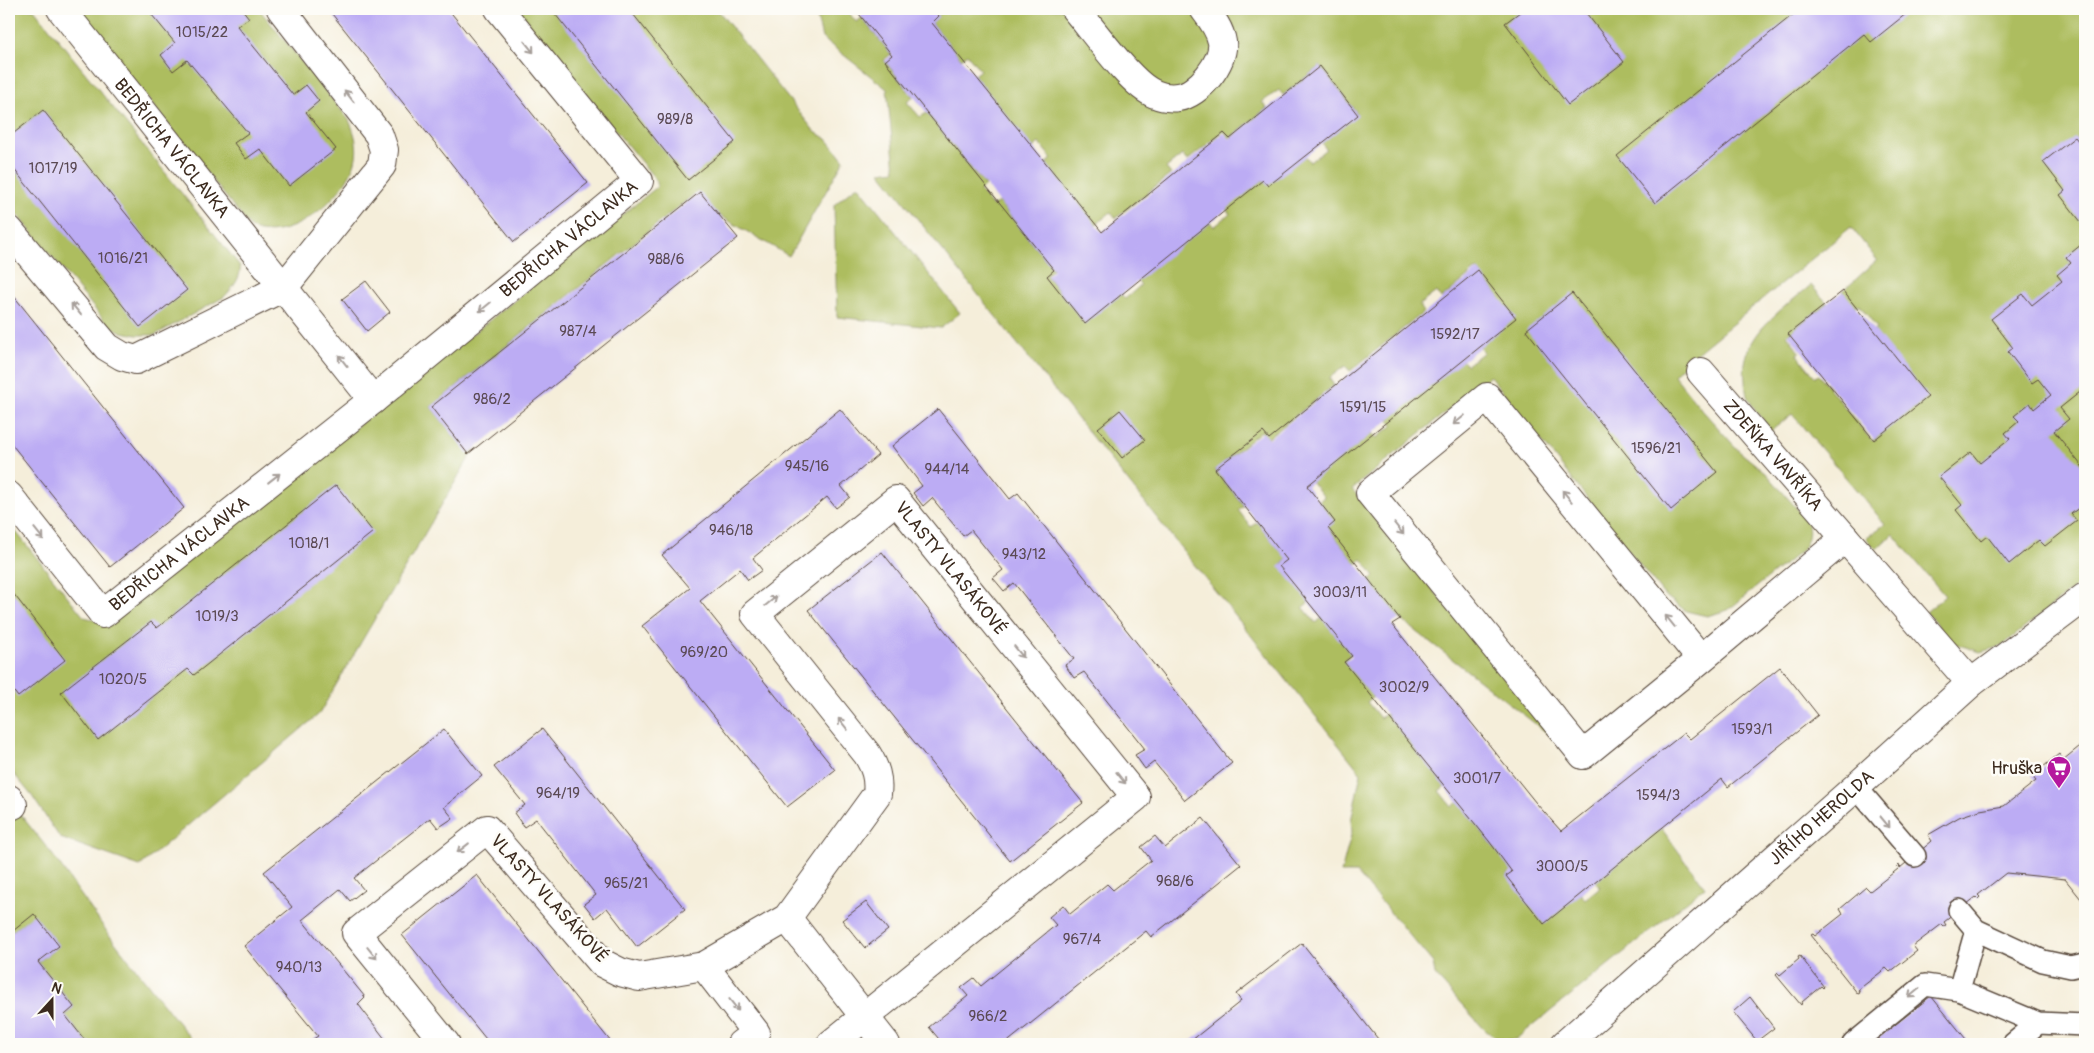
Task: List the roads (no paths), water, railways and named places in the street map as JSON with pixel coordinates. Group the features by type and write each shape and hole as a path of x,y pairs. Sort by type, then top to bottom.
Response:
{"street":[{"name":"BEDŘICHA VÁCLAVKA","path":"61,9 284,286 373,400"},
{"path":"9,230 107,347 122,356 136,360 284,286 382,165 384,150 379,135 281,9"},
{"name":"BEDŘICHA VÁCLAVKA","path":"9,496 103,614 373,400 639,181 498,9"},
{"path":"1075,9 1134,80 1149,91 1166,97 1178,97 1198,86 1211,74 1220,56 1222,49 1221,34 1204,9"},
{"name":"ZDEŇKA VAVŘÍKA","path":"1701,372 1971,683"},
{"path":"1701,659 1487,398 1370,493 1583,755 1701,659 1845,538"},
{"name":"VLASTY VLASÁKOVÉ","path":"446,1044 356,933 487,829 602,963 620,972 639,977 704,966 787,918 877,794 878,783 873,763 755,614 896,500 1136,797 831,1044"},
{"name":"JIŘÍHO HEROLDA","path":"1564,1044 1971,683 2085,597"},
{"path":"787,918 886,1044"},
{"path":"704,966 756,1033 741,1044"}],"lane":[{"path":"1856,787 1914,856"},
{"path":"1960,910 1976,930 2042,961 2071,967 2085,964"},
{"path":"1959,990 1976,930"},
{"path":"1853,1044 1924,985 1959,990 2038,1023 2085,1024"},
{"path":"2013,1044 2038,1023"},
{"path":"2036,1044 2038,1023"}],"place":[{"name":"Hruška","path":"2059,789"}]}
